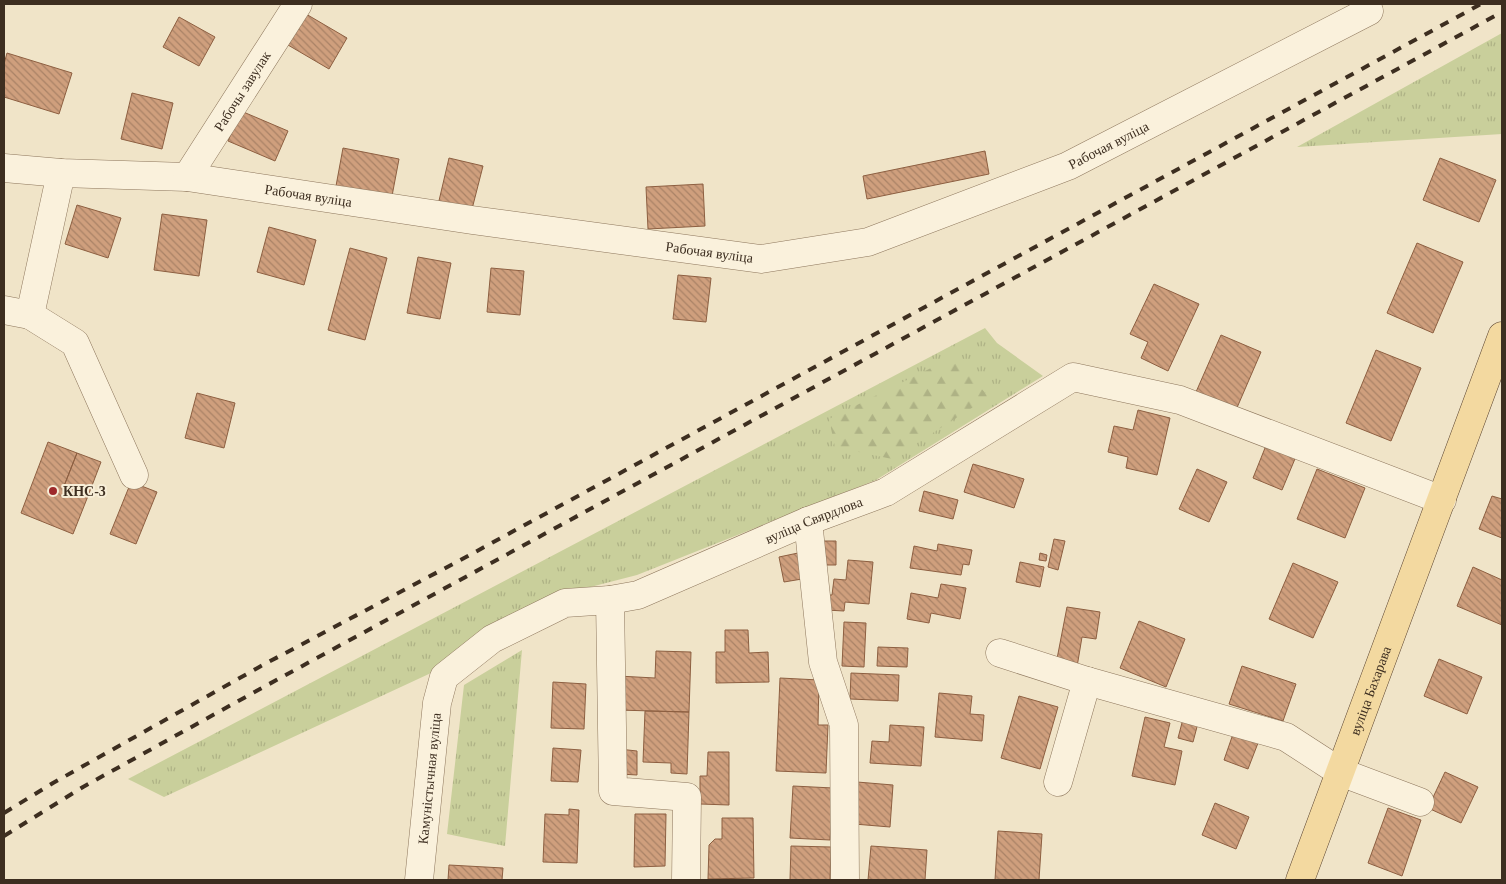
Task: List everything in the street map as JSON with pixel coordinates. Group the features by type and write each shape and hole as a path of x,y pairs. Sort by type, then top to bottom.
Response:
{"main road":[{"name":"вуліца Бахарава","path":"1300,880 1502,336"}],"street":[{"name":"Рабочы завулак","path":"187,177 298,4"},
{"name":"Рабочая вуліца","path":"4,168 61,173 187,177 472,220 761,259 868,242 1068,166 1369,11"},
{"path":"61,173 17,313 75,343 134,475"},
{"name":"вуліца Свярдлова","path":"444,677 492,639 565,603 610,600 638,595 808,521 886,492 1073,376 1180,400 1442,500"},
{"path":"808,521 823,662 844,725 845,880"},
{"path":"610,600 613,791 687,797 686,880"},
{"path":"1000,653 1088,681 1286,737 1340,772 1420,802"},
{"name":"Камуністычная вуліца","path":"419,880 437,703 444,677"},
{"path":"1058,782 1088,681"}],"green space":[{"path":"1502,33 1502,134 1297,147"},
{"path":"985,328 997,343 1043,376 876,480 637,575 571,592 488,629 431,673 164,797 128,779"},
{"path":"953,357 989,397 892,459 835,447 829,419"},
{"path":"522,650 505,846 447,834 464,685"}],"building":[{"path":"306,14 347,38 329,69 288,45"},
{"path":"179,17 215,37 199,66 163,47"},
{"path":"7,53 72,73 59,114 4,97 4,64"},
{"path":"132,93 173,103 162,149 121,139"},
{"path":"241,111 288,131 275,161 228,141"},
{"path":"343,148 399,159 392,196 336,186"},
{"path":"985,151 989,174 867,199 863,176"},
{"path":"449,158 483,166 471,213 438,205"},
{"path":"1440,158 1496,180 1479,222 1423,200"},
{"path":"703,184 705,226 648,229 646,187"},
{"path":"77,205 121,218 108,258 65,244"},
{"path":"162,214 207,220 199,276 154,270"},
{"path":"269,227 316,240 304,285 257,272"},
{"path":"1417,243 1463,262 1433,333 1387,313"},
{"path":"350,248 387,258 365,340 328,330"},
{"path":"418,257 451,263 440,319 407,313"},
{"path":"491,268 524,271 520,315 487,312"},
{"path":"678,275 711,278 706,322 673,319"},
{"path":"1154,284 1199,304 1168,371 1141,358 1148,342 1130,334"},
{"path":"1221,335 1261,352 1236,410 1196,392"},
{"path":"1376,350 1421,368 1391,441 1346,423"},
{"path":"197,393 235,403 224,448 185,438"},
{"path":"1138,410 1170,418 1157,475 1126,468 1128,457 1108,452 1114,426 1133,430"},
{"name":"КНС-3","path":"48,442 77,453 64,486 88,496 73,534 21,513"},
{"path":"1267,443 1297,454 1282,490 1253,478"},
{"path":"77,453 101,462 88,496 64,486"},
{"path":"973,464 1024,479 1014,508 964,492"},
{"path":"1197,469 1227,482 1209,522 1179,509"},
{"path":"1317,469 1365,488 1345,538 1297,519"},
{"path":"131,482 157,492 136,544 110,534"},
{"path":"924,491 958,500 953,519 919,511"},
{"path":"1492,496 1502,499 1502,538 1479,529"},
{"path":"1054,539 1065,541 1058,570 1048,567"},
{"path":"819,541 836,541 836,565 819,565"},
{"path":"938,544 972,550 969,565 963,564 961,575 910,568 914,546 937,551"},
{"path":"798,553 802,579 784,582 779,557"},
{"path":"1040,553 1047,555 1046,561 1039,560"},
{"path":"848,560 873,562 869,604 845,602 844,611 826,610 828,595 832,595 834,579 846,580"},
{"path":"1020,562 1044,567 1040,587 1016,582"},
{"path":"1293,563 1338,582 1313,638 1269,619"},
{"path":"1473,567 1502,580 1502,625 1457,606"},
{"path":"941,584 966,588 960,619 931,613 929,623 907,619 911,593 938,598"},
{"path":"1067,607 1100,612 1096,639 1082,637 1077,667 1056,664"},
{"path":"1139,621 1185,639 1166,687 1120,668"},
{"path":"844,622 866,623 864,667 842,666"},
{"path":"725,630 748,630 749,653 768,652 769,682 716,683 716,652 725,652"},
{"path":"878,647 908,648 907,667 877,666"},
{"path":"656,651 691,652 689,712 617,710 618,676 655,678"},
{"path":"1439,659 1482,677 1467,714 1424,696"},
{"path":"1242,666 1296,684 1283,721 1229,704"},
{"path":"851,673 899,675 898,701 850,699"},
{"path":"780,678 819,680 818,725 828,725 826,773 776,771"},
{"path":"553,682 586,684 584,729 551,728"},
{"path":"939,693 972,696 970,714 984,715 982,741 935,737"},
{"path":"1019,696 1058,707 1040,769 1001,758"},
{"path":"645,711 689,712 687,774 671,773 671,763 643,762"},
{"path":"1145,717 1170,723 1164,747 1182,751 1175,785 1132,776"},
{"path":"1183,719 1198,723 1193,742 1178,738"},
{"path":"890,725 924,727 921,766 870,763 872,741 889,742"},
{"path":"1233,734 1258,743 1248,769 1224,760"},
{"path":"553,748 581,750 578,782 551,781"},
{"path":"619,749 637,751 637,775 620,774"},
{"path":"708,752 729,752 729,805 700,804 700,776 707,776"},
{"path":"1445,772 1478,787 1461,823 1428,808"},
{"path":"857,782 893,785 890,827 854,824"},
{"path":"793,786 833,788 830,840 790,838"},
{"path":"1215,803 1249,817 1236,849 1202,835"},
{"path":"1388,808 1421,820 1402,876 1368,863"},
{"path":"569,809 579,810 577,863 543,862 545,814 569,815"},
{"path":"635,814 666,814 665,866 634,867"},
{"path":"722,818 753,818 754,878 708,879 709,845 715,839 722,839"},
{"path":"998,831 1042,834 1039,880 995,880"},
{"path":"791,846 831,847 830,880 790,880"},
{"path":"871,846 927,850 925,880 868,880"},
{"path":"449,865 503,868 502,880 448,880"}],"railway":[{"path":"4,813 53,783 261,666 466,557 1481,4"},
{"path":"4,836 83,787 260,689 1502,12"}],"place":[{"name":"КНС-3","path":"53,491"}]}
